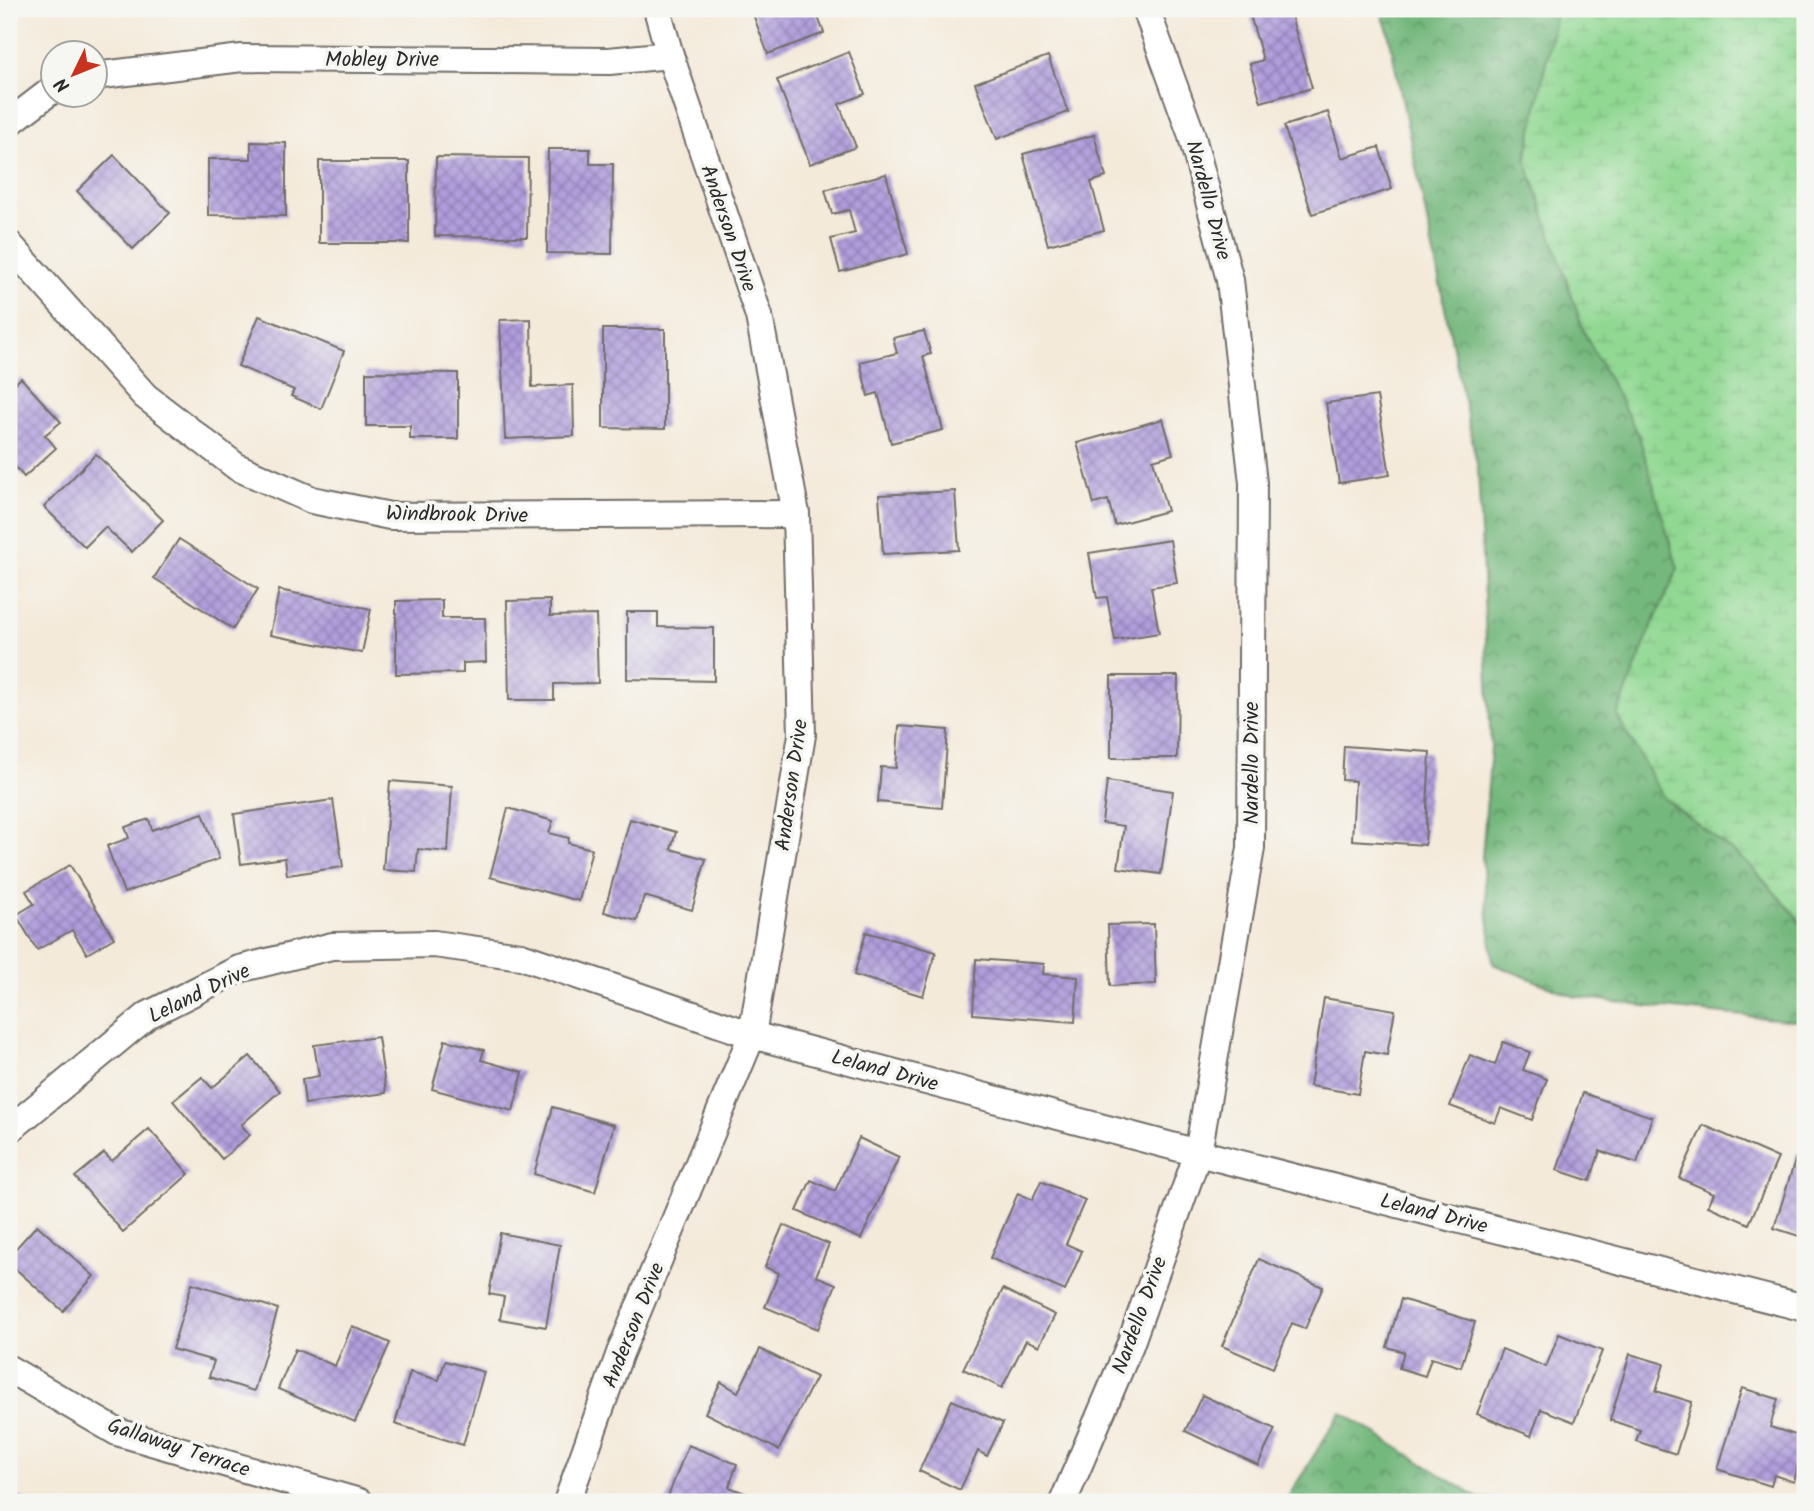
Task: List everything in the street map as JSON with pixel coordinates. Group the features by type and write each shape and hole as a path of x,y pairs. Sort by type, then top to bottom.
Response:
{"street":[{"name":"Anderson Drive","path":"567,1502 620,1353 752,1035 802,735 796,514 759,316 670,55 657,9"},
{"name":"Nardello Drive","path":"1063,1502 1130,1345 1198,1153 1251,848 1253,483 1230,280 1191,133 1146,9"},
{"name":"Mobley Drive","path":"108,74 242,58 609,61 670,55"},
{"path":"9,123 38,101"},
{"name":"Windbrook Drive","path":"9,244 145,396 237,467 312,500 390,516 796,514"},
{"name":"Leland Drive","path":"9,1130 148,1015 239,969 332,946 434,944 522,956 752,1035 1198,1153 1805,1308"},
{"name":"Gallaway Terrace","path":"9,1369 117,1432 359,1502"}],"green space":[{"path":"1380,9 1557,9 1526,160 1584,332 1639,436 1678,569 1649,633 1617,716 1664,798 1749,864 1805,926 1805,1022 1573,996 1493,964 1482,858 1491,748 1478,469 1388,31"},
{"path":"1557,9 1805,9 1805,926 1749,864 1664,798 1617,716 1649,633 1678,569 1639,436 1584,332 1526,160"},
{"path":"1341,1412 1478,1498 1531,1502 1285,1502"}],"building":[{"path":"751,9 815,9 824,33 768,54"},
{"path":"1274,9 1289,9 1312,88 1261,102 1250,64 1263,60 1250,15"},
{"path":"849,52 865,94 839,104 856,147 810,164 777,80"},
{"path":"1048,56 1068,112 997,139 975,83"},
{"path":"1328,112 1342,158 1379,147 1392,189 1312,214 1284,126"},
{"path":"1094,135 1106,177 1091,182 1104,230 1048,245 1023,154"},
{"path":"251,142 286,143 286,216 208,215 208,159 251,159"},
{"path":"548,149 590,149 590,164 613,164 612,254 547,253"},
{"path":"114,155 170,213 133,249 77,191"},
{"path":"436,157 528,158 527,237 435,236"},
{"path":"319,161 409,161 409,243 319,243"},
{"path":"886,174 908,254 840,272 831,239 855,233 849,210 832,214 825,190"},
{"path":"259,316 344,351 321,409 291,396 294,390 238,366"},
{"path":"531,319 532,387 573,385 574,436 505,439 500,320"},
{"path":"603,329 665,329 665,429 603,428"},
{"path":"924,331 931,354 923,356 943,430 891,443 878,393 868,396 860,362 897,353 893,338"},
{"path":"366,372 458,373 458,439 410,439 410,426 366,426"},
{"path":"21,378 61,422 45,435 56,448 24,477 9,460 9,389"},
{"path":"1377,396 1390,475 1339,483 1326,403"},
{"path":"1163,419 1173,454 1153,460 1167,511 1115,525 1108,500 1094,504 1077,443"},
{"path":"96,454 163,520 132,552 105,527 85,547 44,507"},
{"path":"955,491 959,550 883,554 879,495"},
{"path":"179,539 258,589 233,629 154,578"},
{"path":"1170,540 1177,583 1151,587 1159,633 1115,640 1107,597 1097,598 1089,553"},
{"path":"279,590 371,609 362,653 270,635"},
{"path":"442,600 442,618 485,618 486,662 463,663 463,673 396,674 396,601"},
{"path":"550,600 550,616 596,615 598,683 554,684 554,700 509,700 507,601"},
{"path":"627,612 658,612 658,627 714,628 714,681 627,679"},
{"path":"1111,676 1178,676 1177,758 1111,758"},
{"path":"899,726 948,730 942,808 878,802 881,767 896,768"},
{"path":"1344,746 1430,752 1425,845 1352,840 1355,781 1342,780"},
{"path":"390,781 452,786 448,852 418,849 416,872 383,870"},
{"path":"1107,781 1173,791 1161,874 1118,868 1124,826 1102,823"},
{"path":"333,800 343,867 287,875 285,858 241,864 234,814"},
{"path":"508,808 553,821 549,833 569,838 568,843 592,849 579,901 490,877"},
{"path":"203,813 219,859 124,893 107,846 129,838 125,827 149,819 152,830"},
{"path":"630,819 676,832 671,849 706,859 692,910 644,896 637,921 604,912"},
{"path":"70,865 114,938 87,954 72,930 37,950 16,915 34,904 26,891"},
{"path":"1154,924 1156,984 1110,986 1108,925"},
{"path":"866,932 936,952 923,996 854,975"},
{"path":"976,959 1044,964 1043,974 1078,977 1075,1022 973,1014"},
{"path":"1324,998 1395,1010 1387,1055 1365,1051 1358,1094 1310,1086"},
{"path":"378,1037 386,1093 305,1104 302,1079 319,1076 314,1045"},
{"path":"445,1040 484,1050 481,1060 523,1072 513,1111 432,1089"},
{"path":"1503,1042 1530,1052 1523,1070 1547,1079 1532,1120 1501,1108 1495,1123 1450,1106 1470,1055 1495,1065"},
{"path":"250,1056 280,1091 241,1125 250,1135 222,1159 173,1101 202,1077 212,1088"},
{"path":"1583,1093 1652,1117 1637,1163 1600,1151 1590,1181 1557,1170"},
{"path":"553,1107 614,1125 595,1192 534,1174"},
{"path":"1703,1125 1778,1158 1749,1224 1708,1206 1714,1193 1679,1178"},
{"path":"149,1129 189,1174 123,1232 75,1177 104,1153 112,1161"},
{"path":"859,1138 899,1157 861,1239 797,1211 811,1180 835,1191"},
{"path":"1797,1154 1805,1157 1805,1238 1774,1228"},
{"path":"1041,1181 1085,1200 1066,1244 1082,1251 1065,1291 990,1258 1018,1193 1032,1200"},
{"path":"37,1225 94,1276 63,1311 9,1263 9,1256"},
{"path":"783,1225 829,1244 816,1276 836,1284 818,1329 765,1307 779,1273 765,1267"},
{"path":"500,1233 560,1245 546,1327 500,1319 504,1297 489,1294"},
{"path":"1259,1259 1323,1287 1305,1329 1292,1323 1273,1368 1222,1346"},
{"path":"192,1283 278,1309 254,1391 209,1377 214,1361 172,1349"},
{"path":"1003,1289 1055,1315 1039,1346 1026,1340 1002,1388 963,1369"},
{"path":"1401,1299 1475,1322 1461,1367 1431,1358 1425,1376 1399,1368 1404,1352 1387,1347"},
{"path":"352,1326 390,1343 355,1422 278,1389 295,1349 335,1366"},
{"path":"1559,1334 1602,1351 1574,1422 1541,1409 1531,1436 1477,1414 1502,1349 1546,1367"},
{"path":"760,1349 816,1377 779,1450 705,1413 721,1382 738,1392"},
{"path":"1630,1354 1664,1364 1656,1391 1692,1402 1676,1454 1636,1441 1640,1430 1610,1420"},
{"path":"445,1361 484,1372 463,1445 395,1424 410,1372 439,1380"},
{"path":"1742,1388 1778,1399 1770,1427 1805,1438 1794,1482 1774,1475 1771,1486 1717,1469"},
{"path":"1202,1395 1275,1429 1258,1465 1185,1431"},
{"path":"952,1400 1003,1423 987,1456 978,1451 960,1490 919,1471"},
{"path":"688,1445 737,1464 729,1487 745,1493 741,1502 666,1502"},
{"path":"9,1491 31,1502 9,1502"}]}
